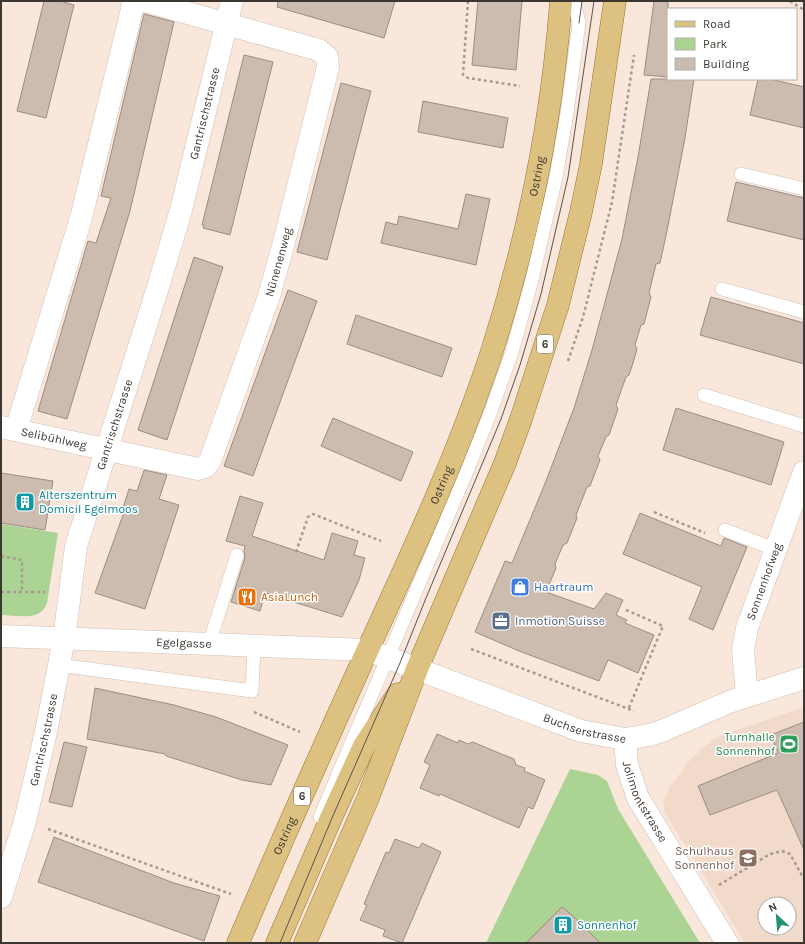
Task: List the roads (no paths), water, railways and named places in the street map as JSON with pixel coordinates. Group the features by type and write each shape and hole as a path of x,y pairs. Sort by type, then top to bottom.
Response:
{"main road":[{"name":"Ostring","path":"238,943 451,460 492,351 524,236 549,114 558,49 561,1"},
{"name":"6","path":"305,943 368,798 417,669 504,463 521,419 558,305 591,164 615,1"},
{"name":"6","path":"277,943 364,746 391,704 417,669"}],"street":[{"path":"8,428 81,218 134,1"},
{"path":"145,1 226,25"},
{"name":"Gantrischstrasse","path":"1,897 25,821 37,775 64,639 76,546 160,284 232,1"},
{"name":"Nünenenweg","path":"107,450 198,469 207,466 269,296 328,67 328,59 321,51 226,25"},
{"name":"Selibühlweg","path":"8,428 107,450"},
{"name":"Sonnenhofweg","path":"747,696 743,648 745,637 804,472"},
{"name":"Egelgasse","path":"1,636 367,650"},
{"name":"Buchserstrasse","path":"367,650 581,731 625,739 649,736 747,696 804,678"},
{"name":"Jolimontstrasse","path":"625,739 627,765 638,798 727,943"}],"lane":[{"path":"267,943 491,411 512,352 546,224 567,113 579,23 574,1"},
{"path":"741,174 804,189"},
{"path":"722,290 804,312"},
{"path":"704,395 804,426"},
{"path":"725,530 777,550"},
{"path":"209,644 237,555"},
{"path":"59,665 252,691 254,646"}],"tram line":[{"path":"579,23 582,1"},
{"path":"280,943 332,818 400,663 501,419 520,365 541,294 568,177 594,1"}],"place":[{"name":"Alterszentrum Domicil Egelmoos","path":"25,502"},
{"name":"Haartraum","path":"520,587"},
{"name":"AsiaLunch","path":"247,597"},
{"name":"Inmotion Suisse","path":"501,621"},
{"name":"Turnhalle Sonnenhof","path":"789,744"},
{"name":"Schulhaus Sonnenhof","path":"748,858"},
{"name":"Sonnenhof","path":"563,925"}]}
